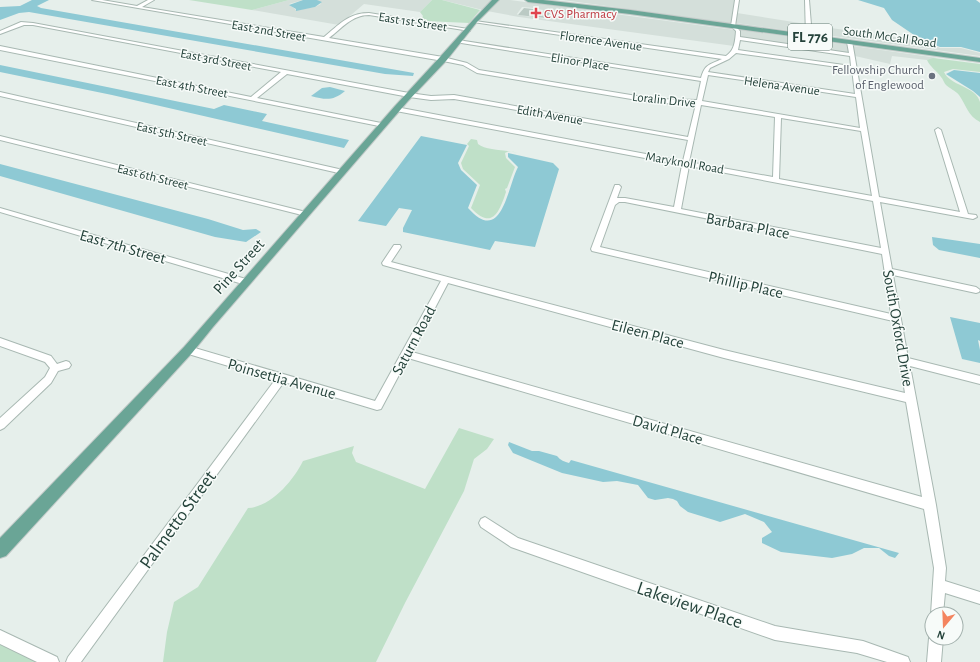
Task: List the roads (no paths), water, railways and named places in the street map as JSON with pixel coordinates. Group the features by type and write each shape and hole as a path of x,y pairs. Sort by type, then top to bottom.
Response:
{"main road":[{"name":"Pine Street","path":"0,550 152,386 188,350 209,324 384,125 396,109 496,0"},
{"name":"South McCall Road","path":"528,0 630,12"},
{"name":"South McCall Road","path":"550,0 980,60"}],"street":[{"name":"East 2nd Street","path":"94,0 443,59"},
{"path":"138,7 152,0"},
{"path":"677,210 705,73 708,68 732,56 736,51 738,30 733,26 737,0"},
{"path":"807,0 809,37"},
{"name":"East 1st Street","path":"325,39 359,14 468,30"},
{"name":"Florence Avenue","path":"475,22 727,58"},
{"name":"East 3rd Street","path":"0,33 23,24 409,95"},
{"path":"738,38 852,55"},
{"name":"Elinor Place","path":"458,42 703,80"},
{"name":"South Oxford Drive","path":"850,42 896,318 905,361 940,568 938,606"},
{"name":"East 4th Street","path":"0,48 384,125"},
{"path":"736,51 854,68"},
{"name":"Loralin Drive","path":"443,59 464,64 477,71 655,101 684,100 864,130"},
{"path":"253,98 285,72"},
{"name":"Helena Avenue","path":"705,73 859,96"},
{"name":"East 5th Street","path":"0,94 343,172"},
{"name":"Edith Avenue","path":"409,95 431,98 454,97 691,139"},
{"name":"Maryknoll Road","path":"396,109 973,216"},
{"path":"776,179 778,116"},
{"path":"938,130 965,215"},
{"name":"East 6th Street","path":"0,138 306,214"},
{"path":"612,204 617,187"},
{"name":"Barbara Place","path":"612,204 617,200 625,200 886,252"},
{"name":"Phillip Place","path":"612,204 595,249 896,318"},
{"name":"East 7th Street","path":"0,210 246,282"},
{"name":"Eileen Place","path":"396,247 386,263 724,354 911,399"},
{"path":"889,271 976,290"},
{"name":"Saturn Road","path":"379,403 445,280"},
{"path":"0,342 48,360 55,368"},
{"name":"Poinsettia Avenue","path":"188,350 379,403"},
{"name":"David Place","path":"406,354 930,505"},
{"path":"905,361 980,380"},
{"path":"0,425 48,380 55,368 66,365"},
{"name":"Palmetto Street","path":"73,662 282,377"},
{"name":"Lakeview Place","path":"485,523 515,543 775,633 798,639 856,646 874,650 903,662"},
{"path":"939,585 980,598"},
{"path":"0,637 52,662"},
{"path":"934,662 935,646"}],"water":[{"path":"32,0 49,0 37,6 41,8 414,73 413,76 385,74 29,12 19,13 0,20 0,7 20,6"},
{"path":"303,0 317,0 322,2 315,7 296,11 296,9 289,5"},
{"path":"858,0 976,0 980,3 980,52 961,47 940,47 932,44 927,40 914,35 892,20 884,8"},
{"path":"0,65 214,109 224,105 267,114 262,121 349,140 344,148 112,95 0,72"},
{"path":"954,70 980,73 980,97 946,74"},
{"path":"330,87 345,91 337,97 329,99 311,96 322,88"},
{"path":"421,136 467,145 458,163 461,170 477,185 468,208 479,218 489,221 496,217 502,210 518,167 508,157 508,153 553,163 559,169 535,247 495,241 490,250 403,232 403,228 412,210 399,208 386,226 358,221"},
{"path":"0,164 208,219 243,230 256,229 261,232 246,242 215,237 0,176"},
{"path":"932,237 980,244 980,258 939,250 933,245"},
{"path":"950,317 980,323 980,341 978,340 980,363 962,359"},
{"path":"509,442 532,451 539,451 557,456 567,463 571,460 899,553 895,558 889,556 879,548 864,548 852,554 832,558 781,552 762,543 762,538 772,532 764,522 745,514 720,522 688,512 673,499 668,498 655,500 648,498 638,485 617,481 603,482 562,473 513,453 508,445"}],"place":[{"name":"CVS Pharmacy","path":"536,13"},
{"name":"Fellowship Church of Englewood","path":"932,76"}]}
